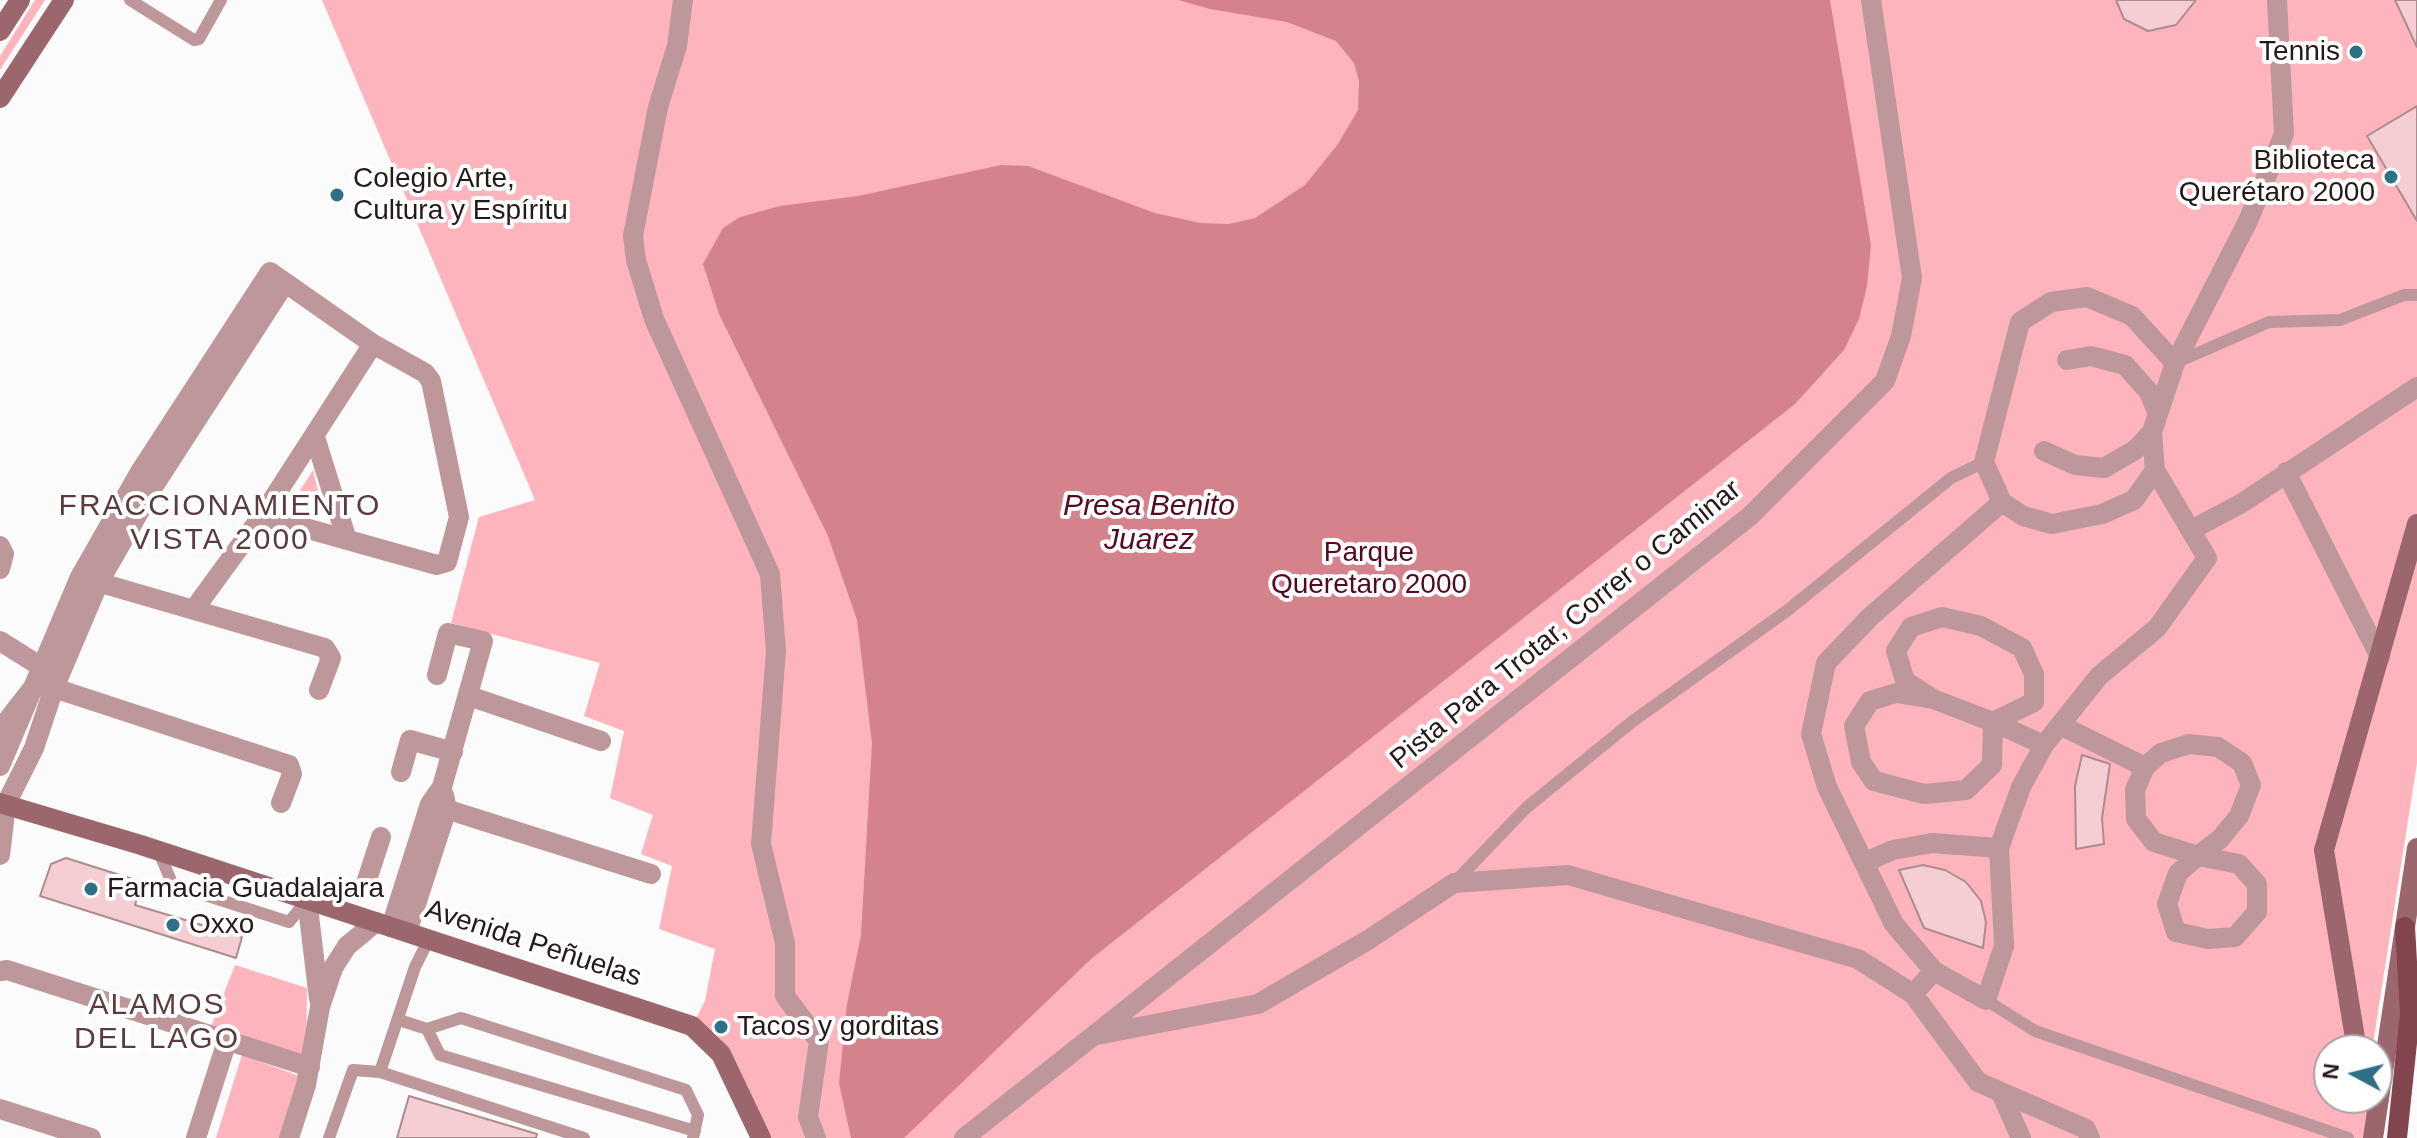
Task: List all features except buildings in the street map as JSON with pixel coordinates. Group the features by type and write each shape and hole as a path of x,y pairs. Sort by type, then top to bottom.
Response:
{"main road":[{"path":"2397,1138 2410,1014 2405,927"}],"street":[{"path":"0,31 20,0"},
{"path":"683,0 677,46 658,107 633,236 636,260 654,319 770,574 776,651 761,844 785,943 784,990 794,1010 819,1041 808,1117 816,1138"},
{"name":"Pista Para Trotar, Correr o Caminar","path":"964,1138 1750,516 1885,381 1901,336 1912,278 1871,0"},
{"path":"2044,451 2075,465 2104,468 2135,450 2154,422 2175,363 2248,221 2284,134 2277,0"},
{"path":"0,98 61,5"},
{"path":"0,766 47,680 89,579 148,478 276,278 373,344 425,373 431,381 459,517 443,564 262,516"},
{"path":"2155,470 2134,500 2102,514 2052,524 2023,516 2002,502 1984,462 2020,322 2051,302 2087,297 2132,316 2175,363"},
{"path":"195,608 262,516 373,344"},
{"path":"2002,502 1870,617 1826,663 1811,734 1827,787 1894,924 1934,971 1986,1000 2004,946 1999,848 2021,787 2044,745 2099,676 2157,628 2207,558 2155,470 2154,422 2149,392 2125,365 2091,356 2067,360"},
{"path":"2191,530 2417,387"},
{"path":"315,437 347,540"},
{"path":"2286,472 2380,657"},
{"path":"2354,1034 2324,850 2417,524"},
{"path":"0,546 4,554 0,569"},
{"path":"89,579 325,648 331,658 319,690"},
{"path":"1993,722 2034,702 2034,674 2022,648 1981,626 1942,617 1911,627 1896,651 1905,681 1933,699 2044,745"},
{"path":"289,1138 310,1067 320,1007 333,968 347,946 391,927 440,800 484,643 448,633 437,675"},
{"path":"0,641 47,680 289,765 292,774 281,803"},
{"path":"0,730 47,680"},
{"path":"0,855 3,803 34,748 47,680"},
{"path":"1933,699 1896,693 1870,701 1854,726 1861,762 1874,781 1924,794 1966,790 1992,765 1993,722"},
{"path":"469,696 601,741"},
{"path":"2060,725 2145,767"},
{"path":"401,772 413,731 453,752"},
{"path":"2145,767 2135,790 2136,819 2154,842 2198,856 2239,864 2257,884 2257,912 2235,937 2208,939 2176,932 2167,904 2178,873 2198,856 2220,839 2239,816 2251,785 2242,763 2218,747 2189,744 2161,753 2145,767"},
{"path":"391,927 414,857 440,800"},
{"path":"440,800 651,874"},
{"name":"Avenida Peñuelas","path":"3,803 158,850 692,1026 721,1054 761,1138"},
{"path":"367,880 380,841 414,857"},
{"path":"1865,862 1893,850 1932,843 1999,848"},
{"path":"2372,1138 2417,848"},
{"path":"1093,1036 1258,1004 1368,940 1454,883 1568,875 1858,959 1913,994 1978,1082 2086,1129 2090,1138"},
{"path":"307,899 320,1007"},
{"path":"0,971 7,970 310,1067"},
{"path":"1913,994 1934,971"},
{"path":"196,1138 227,1041"},
{"path":"2001,1093 2021,1138"},
{"path":"0,1109 91,1138"},
{"path":"2367,1114 2372,1138"}],"lane":[{"path":"61,5 79,0"},
{"path":"130,0 194,40 199,39 221,0"},
{"path":"2175,363 2269,322 2340,320 2404,295 2417,295"},
{"path":"1454,883 1526,808 1633,721 1788,610 1951,478 1984,462"},
{"path":"158,850 172,883 177,886 289,922 307,899"},
{"path":"380,1072 413,973 429,939"},
{"path":"1986,1000 2035,1031 2348,1138"},
{"path":"399,1020 427,1029 461,1018 686,1090 698,1115 694,1135 440,1055 427,1029"},
{"path":"329,1138 353,1070 380,1072 584,1138"}],"green space":[{"path":"35,0 45,0 0,70 0,56"},
{"name":"Parque Queretaro 2000","path":"322,0 2417,0 2417,763 2375,1034 2313,1034 2313,1114 2368,1114 2371,1138 756,1138 721,1054 692,1026 705,1001 715,949 659,929 672,866 641,854 653,815 610,798 624,731 584,716 600,663 451,623 479,517 535,500"},
{"path":"313,470 323,512 292,503"},
{"path":"235,965 307,988 306,1061 209,1032"},
{"path":"242,1055 302,1077 284,1138 216,1138"}],"water":[{"name":"Presa Benito Juarez","path":"1178,0 1830,0 1871,245 1867,286 1859,319 1844,350 1795,404 1091,959 904,1138 851,1138 839,1083 847,1004 861,935 872,743 857,620 828,536 719,314 703,264 723,228 740,217 780,206 858,196 1001,165 1028,166 1155,213 1200,223 1229,224 1255,218 1305,185 1338,144 1358,110 1359,81 1354,63 1336,41 1287,22 1210,9"}],"place":[{"name":"Tennis","path":"2356,52"},
{"name":"Biblioteca Querétaro 2000","path":"2391,177"},
{"name":"Colegio Arte, Cultura y Espíritu","path":"337,195"},
{"name":"Farmacia Guadalajara","path":"91,889"},
{"name":"Oxxo","path":"173,925"},
{"name":"Tacos y gorditas","path":"721,1027"}],"district":[{"name":"FRACCIONAMIENTO VISTA 2000","path":"220,524"},
{"name":"ALAMOS DEL LAGO","path":"157,1023"}]}
